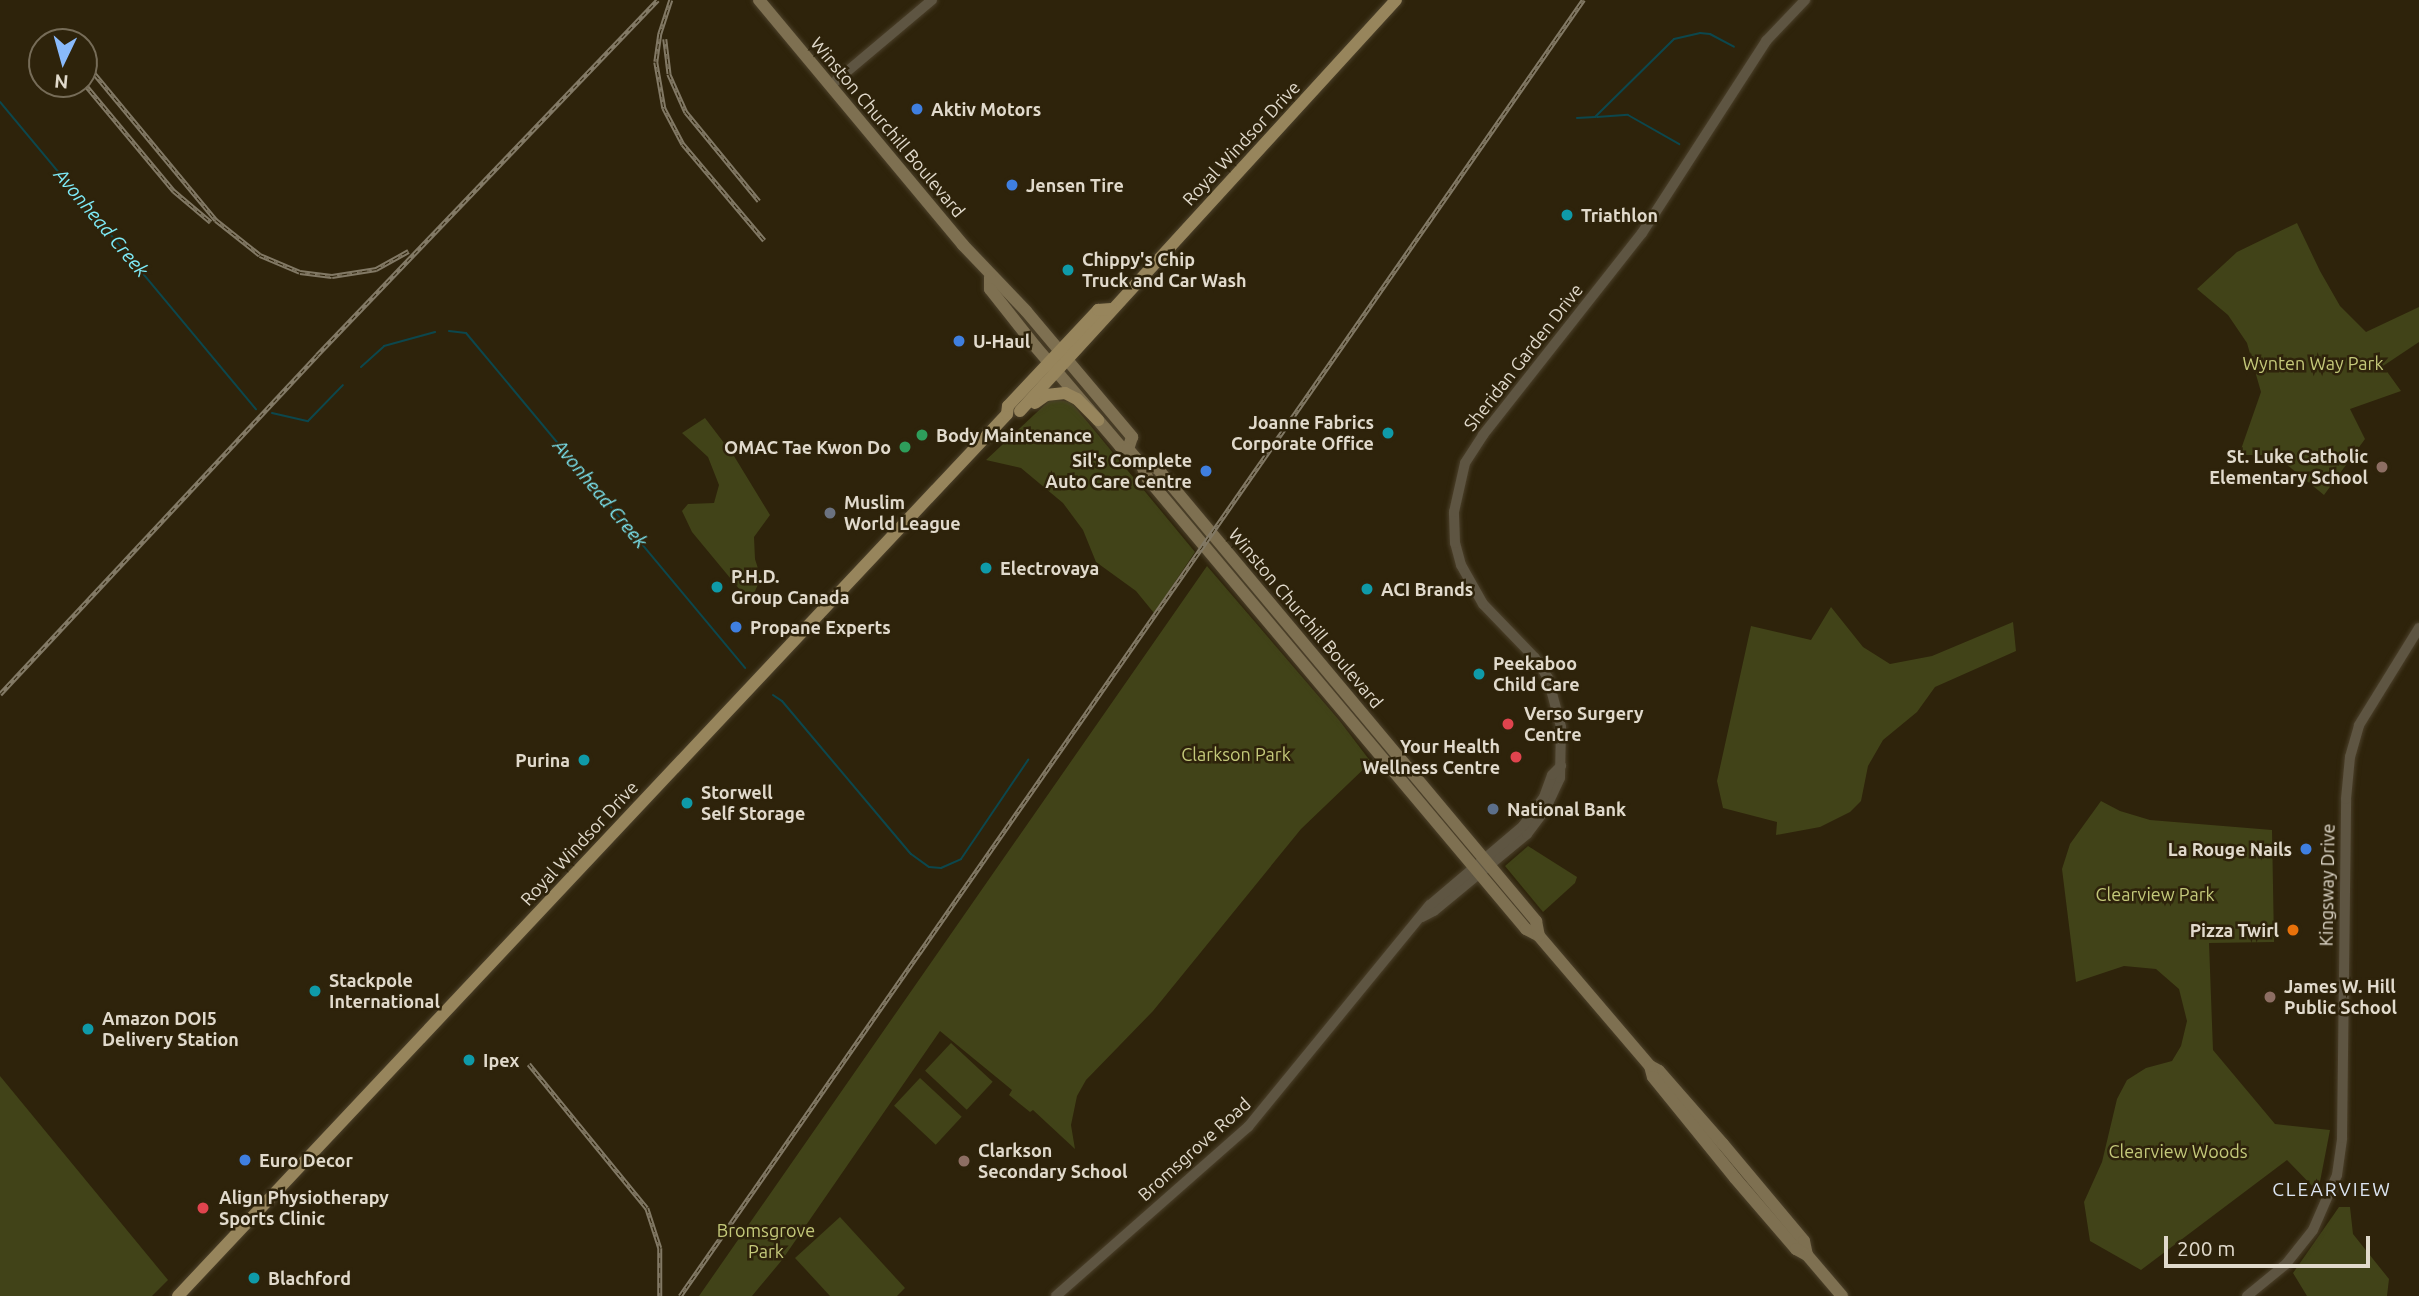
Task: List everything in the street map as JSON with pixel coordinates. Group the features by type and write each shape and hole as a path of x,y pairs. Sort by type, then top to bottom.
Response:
{"main road":[{"name":"Winston Churchill Boulevard","path":"759,0 990,277 999,281 1132,437 1128,449"},
{"name":"Royal Windsor Drive","path":"177,1296 1013,413 1008,405 1064,356 1098,310 1111,309 1396,0"},
{"name":"Winston Churchill Boulevard","path":"990,277 990,289 1098,421 1120,446 1128,449 1141,464 1157,468 1482,866 1536,920 1539,936 1650,1066 1653,1077 1735,1178 1796,1249 1807,1255 1842,1296"},
{"path":"1013,413 1028,410 1046,394 1065,393 1077,399 1098,421"}],"street":[{"path":"831,85 932,0"},
{"name":"Sheridan Garden Drive","path":"1482,866 1527,834 1541,817 1557,786 1561,766 1561,727 1548,678 1535,658 1483,604 1461,565 1454,522 1460,477 1483,435 1642,233 1766,41 1805,0"},
{"name":"Kingsway Drive","path":"2247,1296 2286,1264 2313,1230 2337,1175 2342,1138 2346,799 2350,757 2360,724 2419,628"},
{"name":"Bromsgrove Road","path":"1056,1296 1248,1127 1273,1100 1430,905 1482,866"}],"green space":[{"name":"Wynten Way Park","path":"2297,223 2340,306 2366,332 2419,307 2419,342 2383,366 2401,391 2350,409 2365,439 2324,495 2275,455 2239,455 2261,392 2247,343 2228,315 2197,289 2237,252"},
{"path":"1051,399 1071,402 1195,552 1154,613 1136,591 1096,562 1083,530 1063,503 1021,468 986,460"},
{"path":"705,418 734,456 770,515 754,537 755,559 761,578 750,602 692,532 682,511 688,504 714,503 719,485 708,457 682,433"},
{"name":"Clarkson Park","path":"1207,566 1339,720 1371,762 1301,829 1153,1011 1086,1080 1077,1096 1071,1125 1075,1149 1033,1110 1030,1112 1009,1095 1012,1090 940,1031 782,1260 752,1296 699,1296"},
{"path":"1831,607 1863,647 1890,664 1932,656 2013,622 2016,651 1935,687 1917,712 1883,740 1868,766 1861,801 1850,812 1820,827 1776,835 1777,822 1723,808 1717,781 1751,626 1811,640"},
{"path":"2101,801 2120,811 2150,820 2272,830 2274,942 2209,943 2213,1050 2275,1124 2330,1130 2318,1192 2287,1160 2141,1270 2090,1241 2084,1202 2102,1162 2117,1099 2127,1080 2146,1068 2172,1061 2181,1046 2187,1021 2179,989 2156,969 2124,966 2076,982 2062,869 2070,844"},
{"path":"1528,846 1577,877 1575,883 1543,912 1505,866"},
{"path":"951,1043 993,1082 967,1110 925,1071"},
{"path":"0,1076 168,1280 152,1296 0,1296"},
{"path":"920,1078 962,1117 936,1145 894,1106"},
{"path":"2339,1207 2350,1207 2353,1234 2389,1279 2387,1296 2307,1296 2293,1273"},
{"path":"840,1217 905,1288 897,1296 830,1296 795,1258"}],"waterway":[{"path":"1577,118 1595,117 1674,39 1700,33 1710,34 1734,47"},
{"name":"Avonhead Creek","path":"0,102 256,409"},
{"path":"1597,117 1628,115 1679,144"},
{"name":"Avonhead Creek","path":"449,331 466,333 745,668"},
{"name":"Avonhead Creek","path":"361,367 384,346 435,332"},
{"name":"Avonhead Creek","path":"272,413 308,421 343,385"},
{"path":"773,695 782,701 911,854 929,867 941,868 961,859 1028,760"}],"railway":[{"path":"0,694 317,355 657,0"},
{"path":"671,0 660,34 656,62 664,108 683,144 764,240"},
{"path":"680,1296 1583,0"},
{"path":"665,39 669,74 686,112 759,201"},
{"path":"98,78 216,220 260,255 300,272 332,276 376,269 408,251"},
{"path":"96,98 174,191 211,222"},
{"path":"529,1064 647,1208 660,1248 660,1296"}],"place":[{"name":"Aktiv Motors","path":"917,109"},
{"name":"Jensen Tire","path":"1012,185"},
{"name":"Triathlon","path":"1567,215"},
{"name":"Chippy's Chip Truck and Car Wash","path":"1068,270"},
{"name":"U-Haul","path":"959,341"},
{"name":"Joanne Fabrics Corporate Office","path":"1388,433"},
{"name":"Body Maintenance","path":"922,435"},
{"name":"OMAC Tae Kwon Do","path":"905,447"},
{"name":"St. Luke Catholic Elementary School","path":"2382,467"},
{"name":"Sil's Complete Auto Care Centre","path":"1206,471"},
{"name":"Muslim World League","path":"830,513"},
{"name":"Electrovaya","path":"986,568"},
{"name":"P.H.D. Group Canada","path":"717,587"},
{"name":"ACI Brands","path":"1367,589"},
{"name":"Propane Experts","path":"736,627"},
{"name":"Peekaboo Child Care","path":"1479,674"},
{"name":"Verso Surgery Centre","path":"1508,724"},
{"name":"Your Health Wellness Centre","path":"1516,757"},
{"name":"Purina","path":"584,760"},
{"name":"Storwell Self Storage","path":"687,803"},
{"name":"National Bank","path":"1493,809"},
{"name":"La Rouge Nails","path":"2306,849"},
{"name":"Pizza Twirl","path":"2293,930"},
{"name":"Stackpole International","path":"315,991"},
{"name":"James W. Hill Public School","path":"2270,997"},
{"name":"Amazon DOI5 Delivery Station","path":"88,1029"},
{"name":"Ipex","path":"469,1060"},
{"name":"Euro Decor","path":"245,1160"},
{"name":"Clarkson Secondary School","path":"964,1161"},
{"name":"Align Physiotherapy Sports Clinic","path":"203,1208"},
{"name":"Blachford","path":"254,1278"}],"district":[{"name":"CLEARVIEW","path":"2332,1190"}],"park label":[{"name":"Clearview Park","path":"2155,894"},
{"name":"Clearview Woods","path":"2178,1151"},
{"name":"Bromsgrove Park","path":"766,1241"}]}
